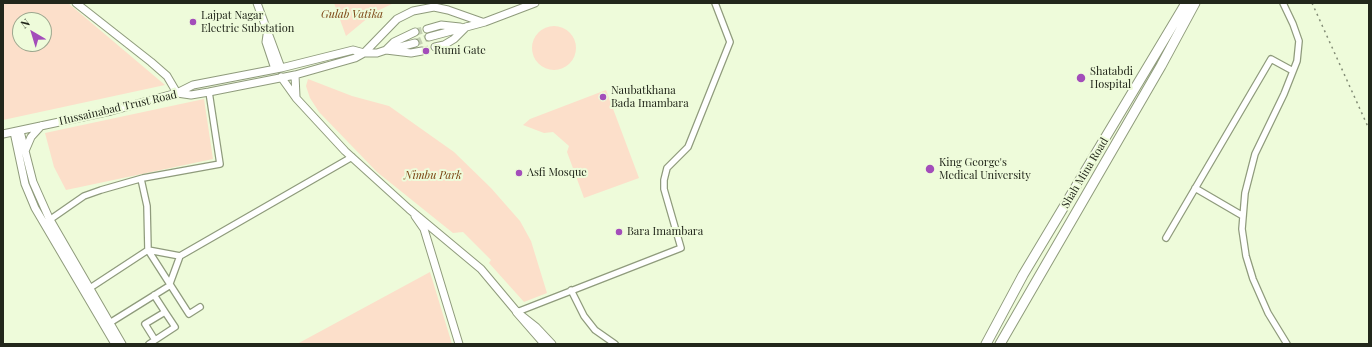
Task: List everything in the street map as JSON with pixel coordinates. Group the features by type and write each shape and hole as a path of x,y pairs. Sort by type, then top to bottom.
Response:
{"main road":[{"name":"Shah Mina Road","path":"986,344 1057,219 1186,3"},
{"name":"Shah Mina Road","path":"1000,344 1195,3"},
{"path":"1132,92 1142,97"},
{"path":"1087,169 1096,175"},
{"path":"1057,219 1068,225"},
{"path":"517,312 532,331 545,344"},
{"path":"1003,313 1015,318"}],"street":[{"path":"76,3 167,76 177,93 193,85 278,68 353,50 364,53 377,53 414,42"},
{"path":"257,3 267,35 272,40 278,68"},
{"path":"429,38 482,22 535,3"},
{"path":"517,312 681,248 664,189 664,180 667,168 688,147 730,42 715,3"},
{"path":"1283,3 1293,24 1298,41 1297,61 1255,154 1245,193 1242,229 1246,256 1253,279 1268,313 1287,344"},
{"path":"364,53 397,19 413,11 434,7 448,10 482,22"},
{"path":"427,29 441,25 466,27"},
{"path":"435,48 454,39 466,27"},
{"path":"386,50 394,42 415,32"},
{"path":"386,50 411,53 422,51"},
{"name":"Hussainabad Trust Road","path":"3,135 111,111 177,93 191,95 294,75 356,58 364,53"},
{"path":"1166,238 1271,59 1293,71"},
{"path":"294,75 296,98"},
{"path":"281,77 296,98 352,157 410,209 481,269 517,312 536,327 552,344"},
{"path":"47,222 84,196 141,179 220,164 209,92"},
{"path":"21,152 31,137 41,126"},
{"path":"17,131 25,184 36,208 47,222 87,290 107,325 115,344"},
{"path":"3,135 21,152"},
{"path":"107,325 169,286 180,256 352,157"},
{"path":"141,179 147,206 148,250 169,286 189,314 200,307"},
{"path":"1195,188 1243,216"},
{"path":"410,209 424,229 459,344"},
{"path":"87,290 148,250 180,256"},
{"path":"571,290 588,321 595,330 615,344"},
{"path":"149,344 175,327 154,295"},
{"path":"155,340 146,324 165,312"},
{"path":"107,325 122,344"}],"green space":[{"path":"3,3 68,3 165,85 3,120"},
{"name":"Gulab Vatika","path":"334,3 394,3 375,12 346,36"},
{"path":"550,26 558,26 563,27 570,32 575,39 575,57 570,64 563,69 550,70 542,67 535,60 532,52 532,44 535,36 542,29"},
{"name":"Nimbu Park","path":"308,79 352,96 389,106 454,152 491,188 520,221 531,241 547,293 524,302 489,263 491,260 463,232 453,233 377,172 319,112 310,98 306,86"},
{"path":"606,90 639,178 584,198 567,152 569,146 553,132 544,133 523,125 530,119"},
{"path":"204,99 213,159 66,190 54,167 45,133"},
{"path":"430,272 452,344 297,344"}],"tunnel":[{"path":"415,32 427,29"},
{"path":"415,43 429,37"},
{"path":"422,51 435,47"}],"railway":[{"path":"1312,3 1369,129"}],"place":[{"name":"Lajpat Nagar Electric Substation","path":"193,22"},
{"name":"Rumi Gate","path":"426,51"},
{"name":"Shatabdi Hospital","path":"1081,78"},
{"name":"Naubatkhana Bada Imambara","path":"603,97"},
{"name":"King George's Medical University","path":"930,169"},
{"name":"Asfi Mosque","path":"519,173"},
{"name":"Bara Imambara","path":"619,232"}]}
